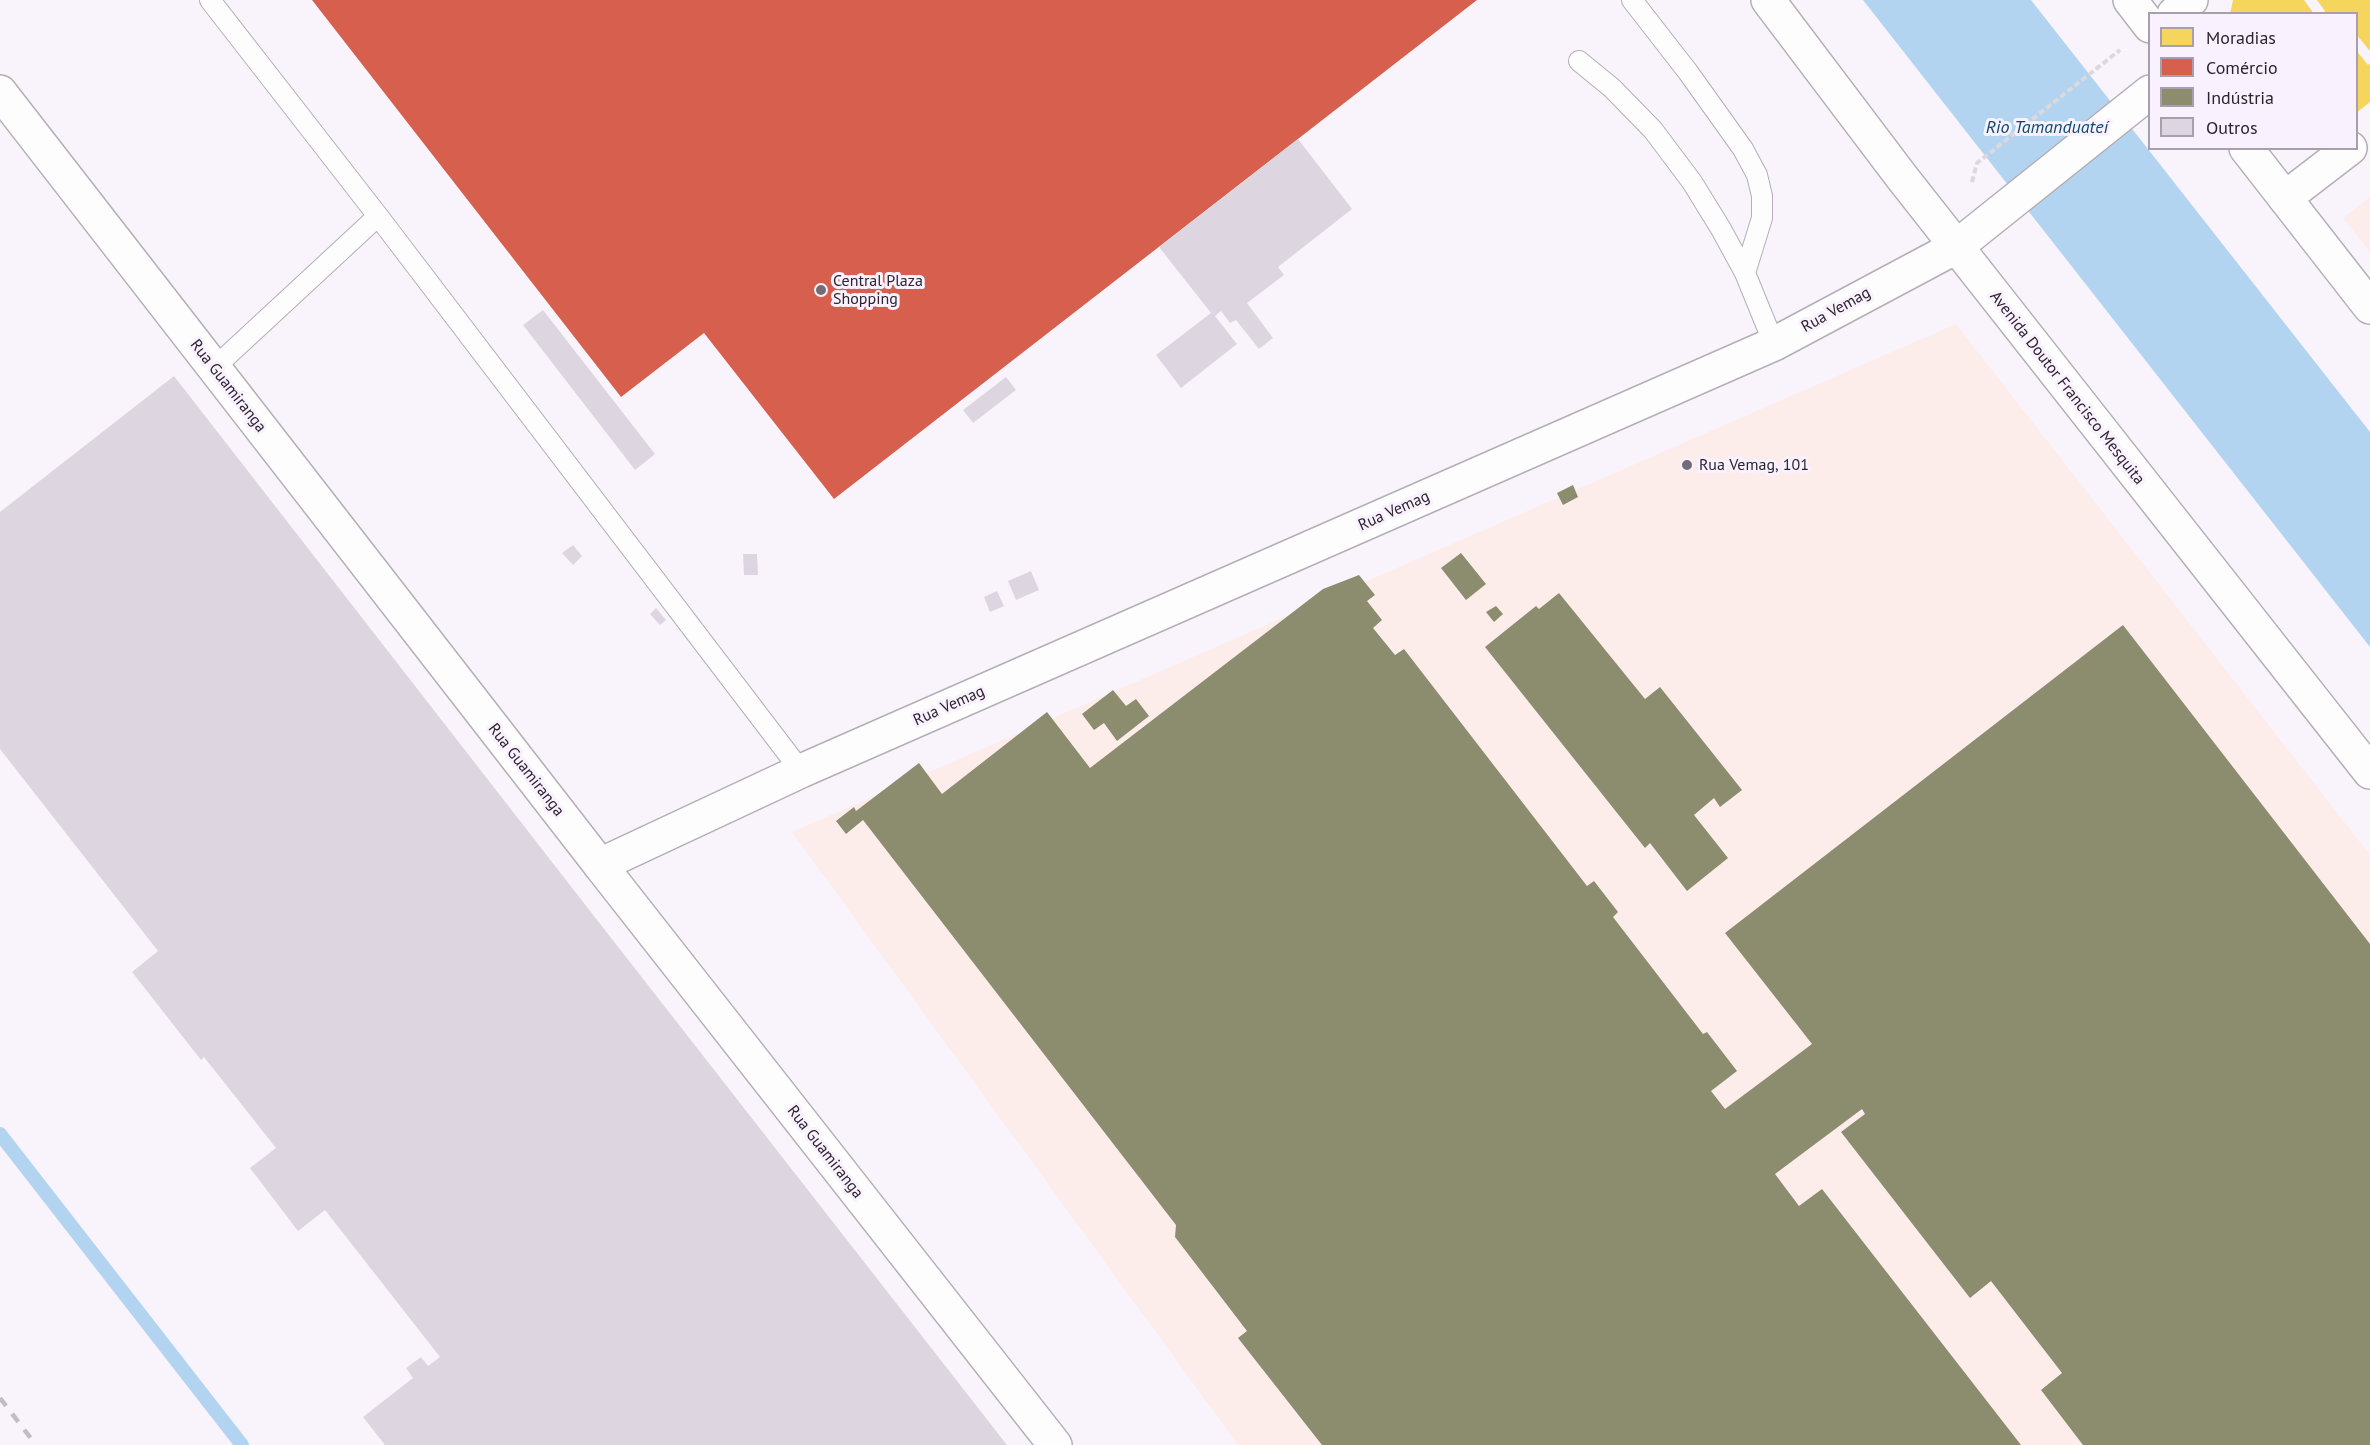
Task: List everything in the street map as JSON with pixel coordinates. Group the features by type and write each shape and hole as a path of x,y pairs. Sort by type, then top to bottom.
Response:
{"main road":[{"name":"Avenida Doutor Francisco Mesquita","path":"1768,0 1956,247 2370,772"},
{"path":"2130,0 2148,23"},
{"path":"2176,12 2191,0"},
{"name":"Rua Guamiranga","path":"0,92 600,865 1055,1445"},
{"name":"Rua Vemag","path":"600,865 801,771 1774,344 1956,247 2146,95"},
{"path":"2358,142 2370,133"},
{"path":"2248,150 2370,307"},
{"path":"2285,198 2347,150"}],"lane":[{"path":"210,0 378,216 801,771"},
{"path":"1632,0 1723,120 1757,175 1762,196 1762,218 1745,273"},
{"path":"1579,61 1612,88 1653,130 1692,182 1745,273 1774,344"},
{"path":"214,368 378,216"}],"path":[{"path":"1977,163 2100,66"}],"shaded area":[{"path":"2370,197 2370,252 2343,218"},
{"path":"1956,324 2370,855 2370,1445 1238,1445 792,832"}],"water":[{"name":"Rio Tamanduateí","path":"1863,0 2031,0 2370,432 2370,647"}],"building: Moradias":[{"path":"2233,0 2304,0 2313,12 2230,12"},
{"path":"2317,0 2370,0 2370,51 2358,36 2358,12 2325,11"},
{"path":"2358,52 2368,65 2370,63 2370,102 2358,111"}],"building: Comércio":[{"name":"Central Plaza Shopping","path":"312,0 1477,0 834,499 704,333 621,397"}],"building: Indústria":[{"path":"1573,485 1578,497 1563,505 1557,493"},
{"path":"1461,553 1486,584 1466,600 1441,568"},
{"path":"1359,575 1375,595 1367,601 1382,620 1373,628 1395,655 1404,649 1587,886 1594,881 1618,912 1613,917 1703,1034 1707,1032 1737,1071 1711,1091 1725,1109 1812,1044 1725,933 2123,625 2370,944 2370,1445 2083,1445 2041,1390 2062,1373 1991,1281 1970,1298 1841,1132 1865,1114 1862,1109 1775,1174 1799,1206 1822,1189 2021,1445 1322,1445 1238,1338 1247,1331 1175,1237 1176,1225 863,820 846,834 836,821 854,807 856,811 919,763 942,794 1047,712 1090,768 1323,589"},
{"path":"1559,593 1645,699 1660,687 1742,790 1720,807 1714,798 1694,815 1728,858 1687,891 1650,843 1645,848 1485,647 1536,606 1539,609"},
{"path":"1496,606 1503,614 1494,622 1486,612"},
{"path":"1113,690 1126,706 1136,699 1149,716 1117,741 1104,723 1094,730 1082,714"}],"building: Outros":[{"path":"1298,139 1352,209 1278,267 1284,275 1247,303 1273,338 1259,349 1236,320 1230,323 1221,311 1215,316 1237,344 1181,388 1156,355 1211,313 1159,247"},
{"path":"543,310 655,454 635,470 523,325"},
{"path":"174,376 1007,1445 385,1445 363,1417 413,1378 406,1368 421,1357 428,1366 440,1357 325,1210 298,1231 250,1168 276,1148 204,1057 201,1060 132,972 158,951 0,749 0,512"},
{"path":"1006,377 1016,390 973,423 963,410"},
{"path":"573,545 582,556 573,565 562,553"},
{"path":"743,554 757,554 758,575 744,575"},
{"path":"1031,571 1039,590 1016,600 1008,581"},
{"path":"997,591 1004,606 990,612 984,597"},
{"path":"656,608 666,620 660,625 650,614"}],"waterway":[{"path":"0,1134 242,1445"}],"railway":[{"path":"0,1398 36,1445"}],"place":[{"name":"Central Plaza Shopping","path":"821,290"},
{"name":"Rua Vemag, 101","path":"1687,465"}]}
